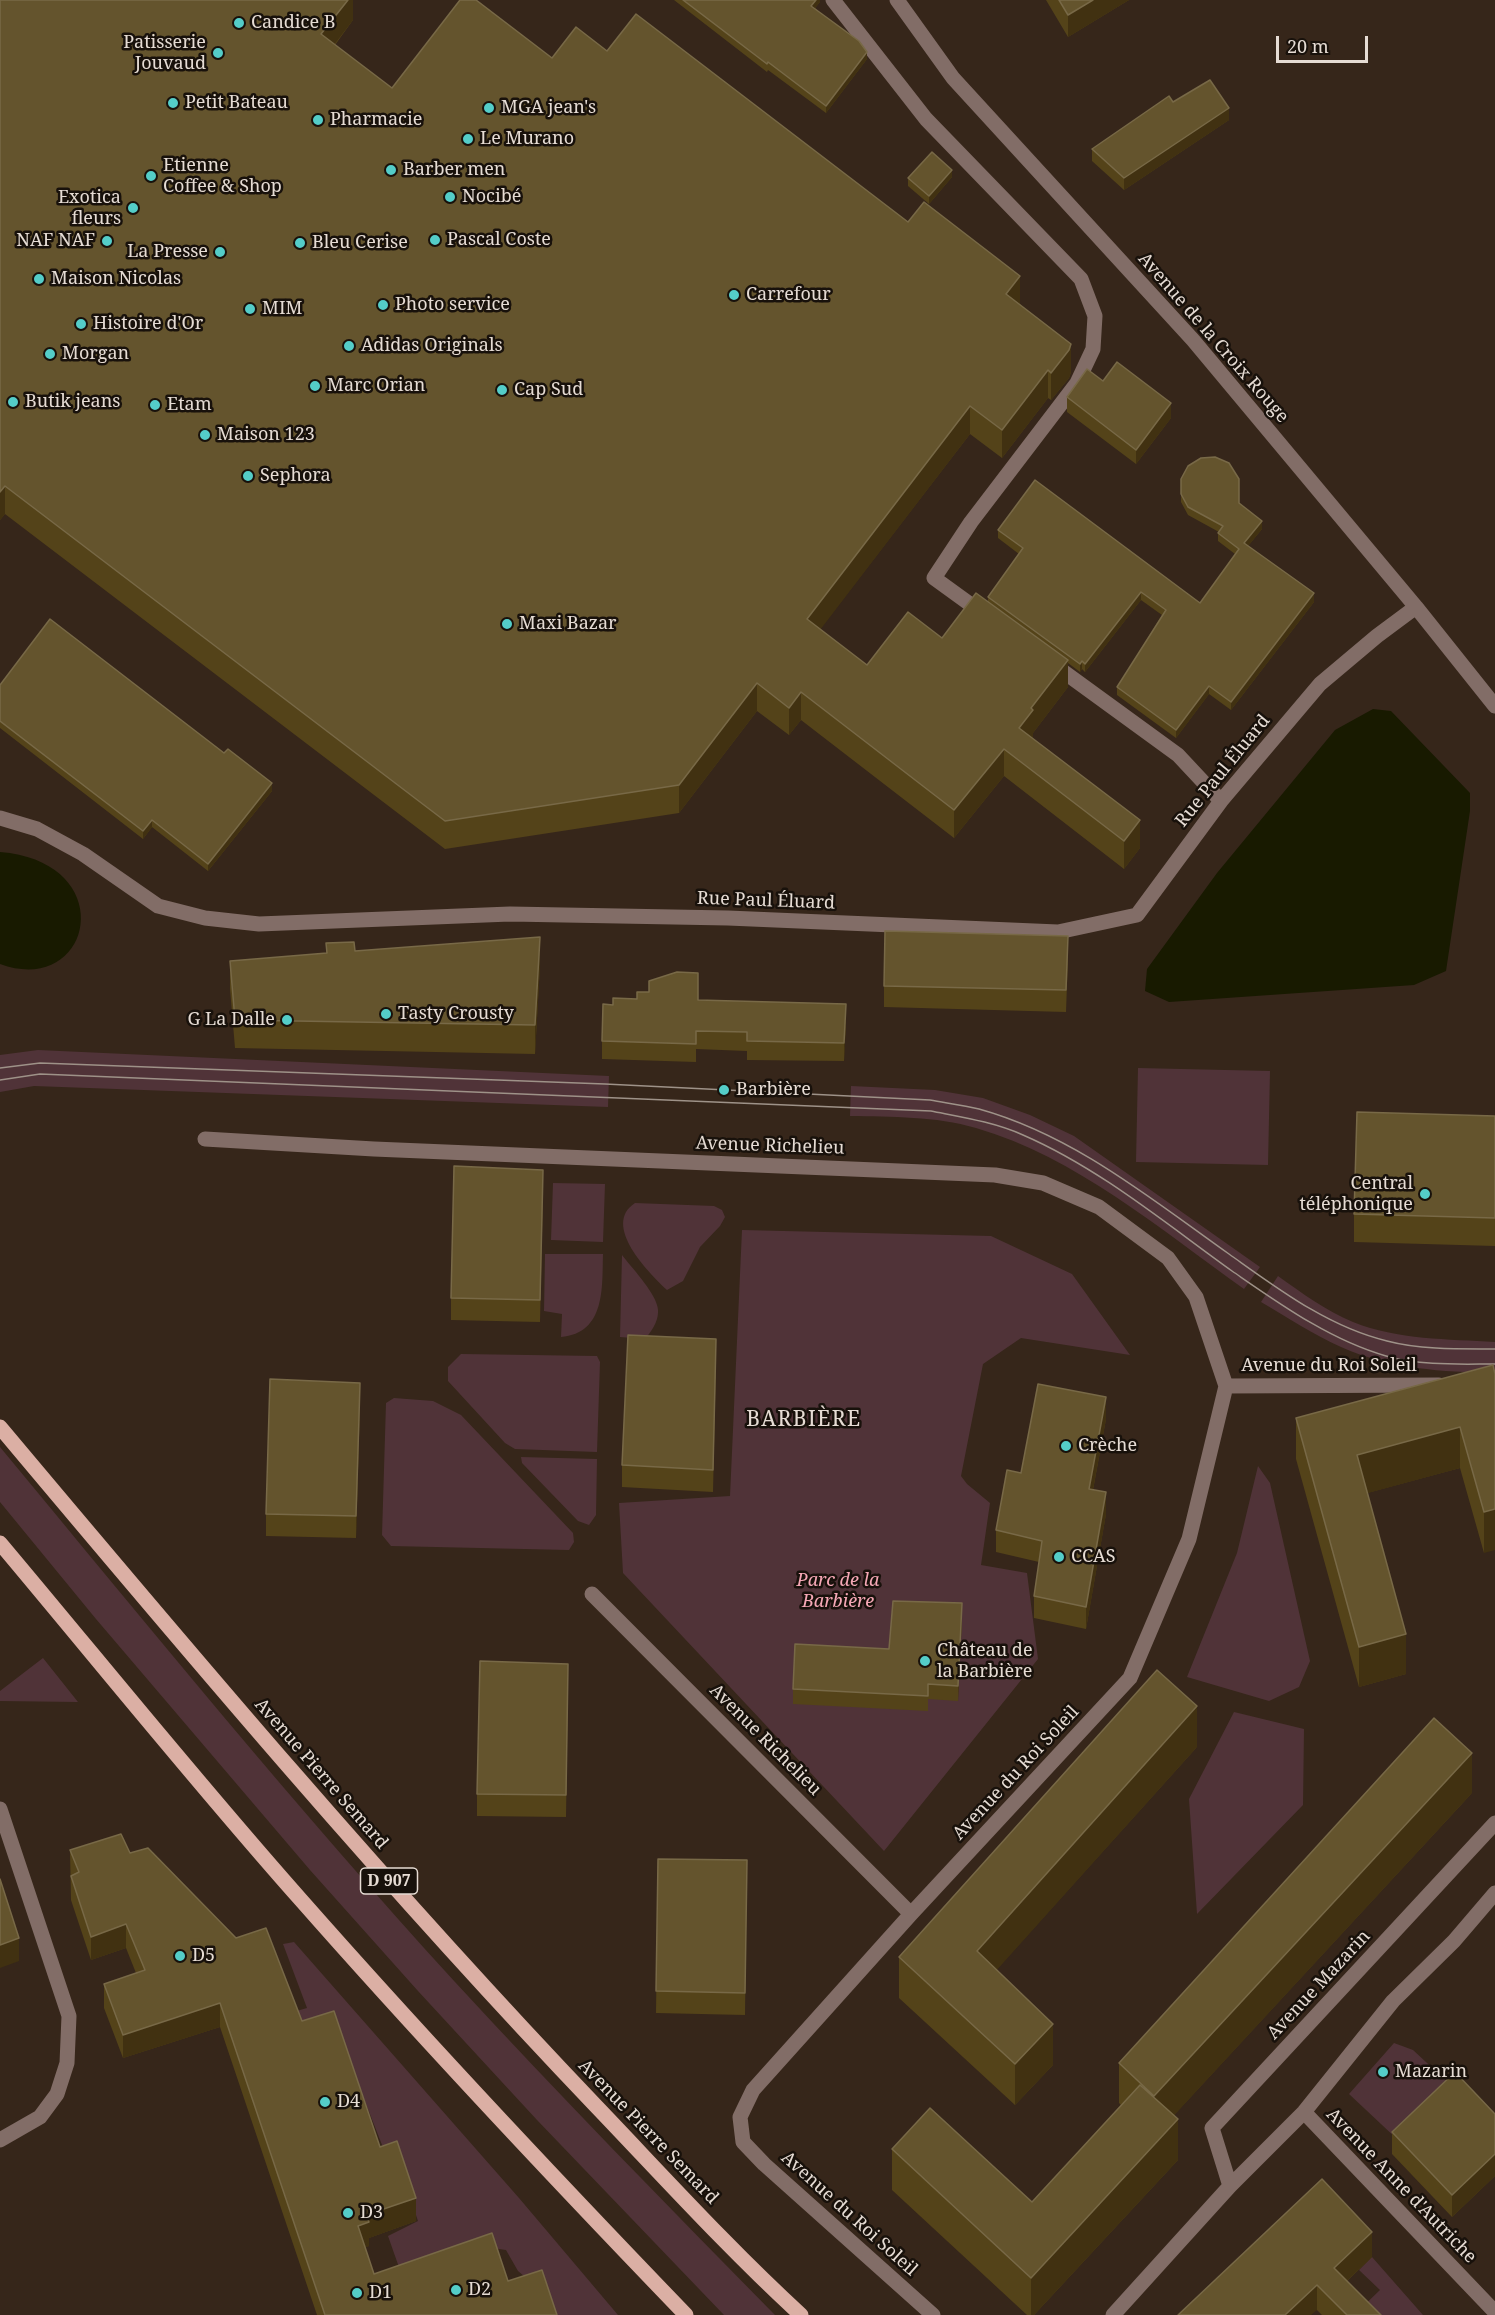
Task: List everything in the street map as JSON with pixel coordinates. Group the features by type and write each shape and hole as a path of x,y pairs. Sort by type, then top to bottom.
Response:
{"main road":[{"name":"Avenue Pierre Semard","path":"0,1427 217,1685 493,1998 671,2185 801,2315"},
{"path":"0,1543 300,1899 467,2084 686,2315"}],"street":[{"path":"833,0 926,119 1081,279 1095,315 1093,350 1077,383 971,522 934,578 999,624"},
{"name":"Avenue de la Croix Rouge","path":"897,0 953,78 1193,340 1416,607 1495,706"},
{"name":"Rue Paul Éluard","path":"0,818 37,829 83,854 158,906 205,918 237,922 259,924 552,915 728,918 1058,932 1137,915 1221,801 1320,684 1416,607"},
{"path":"1045,658 1178,755 1221,801"},
{"name":"Avenue Richelieu","path":"205,1139 374,1149 995,1175 1043,1183 1099,1206 1168,1258 1196,1297 1226,1386"},
{"name":"Avenue du Roi Soleil","path":"933,2315 764,2164 743,2142 740,2117 753,2090 911,1914 1130,1678 1189,1539 1226,1386 1457,1384"},
{"name":"Avenue Richelieu","path":"592,1594 911,1914"},
{"path":"0,1809 69,2016 67,2063 57,2094 39,2117 0,2139"},
{"name":"Avenue Mazarin","path":"1230,2186 1212,2128 1495,1823"},
{"path":"1113,2315 1230,2186 1304,2112 1394,2001 1454,1941 1495,1893"},
{"name":"Avenue Anne d'Autriche","path":"1304,2112 1495,2312"}],"green space":[{"path":"38,1050 609,1076 608,1107 34,1086 0,1092 0,1055"},
{"path":"1138,1068 1270,1071 1268,1165 1136,1162"},
{"path":"851,1086 935,1090 983,1098 1030,1115 1074,1136 1260,1267 1244,1289 1116,1197 1083,1176 1013,1141 976,1128 945,1121 850,1116"},
{"path":"553,1183 605,1184 603,1242 551,1240"},
{"path":"635,1203 714,1206 722,1210 725,1217 720,1226 700,1247 683,1281 667,1290 640,1261 625,1236 623,1223 626,1212"},
{"name":"Parc de la Barbière","path":"742,1230 991,1236 1072,1274 1130,1355 1021,1338 983,1364 961,1476 990,1503 981,1565 1027,1573 1038,1659 884,1851 623,1573 619,1503 730,1496"},
{"path":"545,1254 603,1254 601,1294 594,1318 576,1334 561,1337 562,1314 544,1311"},
{"path":"622,1255 647,1286 657,1305 656,1323 645,1339 620,1337"},
{"path":"1278,1276 1333,1313 1370,1328 1423,1338 1495,1342 1495,1373 1456,1372 1398,1365 1341,1347 1261,1302"},
{"path":"461,1354 597,1356 600,1362 597,1452 515,1449 505,1443 448,1381 448,1367"},
{"path":"394,1398 433,1401 461,1415 573,1533 574,1542 569,1550 391,1546 382,1535 386,1403"},
{"path":"0,1447 224,1717 396,1917 534,2066 775,2315 724,2315 537,2120 418,1991 310,1870 96,1619 0,1502"},
{"path":"521,1457 597,1459 596,1515 589,1525 578,1521 522,1463"},
{"path":"1258,1466 1270,1483 1310,1661 1299,1687 1269,1701 1187,1677 1237,1553"},
{"path":"43,1658 78,1702 0,1701 0,1691"},
{"path":"1234,1712 1304,1729 1303,1805 1197,1914 1189,1799"},
{"path":"294,1942 519,2198 618,2315 554,2315 537,2287 518,2271 506,2250 492,2248 401,2273 388,2236 418,2221 399,2164 384,2150 341,2040 303,2038 293,2012 307,2008 283,1944"},
{"path":"1394,2043 1413,2050 1453,2087 1398,2140 1349,2094"},
{"path":"1372,2257 1423,2315 1354,2315 1380,2290 1359,2270"}],"shaded area":[{"path":"1373,709 1391,711 1470,793 1470,811 1446,971 1414,985 1169,1002 1145,991 1147,969 1217,873 1335,730"},
{"path":"0,852 39,861 65,878 78,901 81,924 73,946 56,962 32,969 0,964"}],"building":[{"name":"Cap Sud","path":"0,0 348,0 321,34 392,88 460,0 476,0 552,58 576,27 607,51 636,14 908,222 924,202 1020,276 1006,294 1071,344 1051,373 1048,370 1002,430 970,406 807,619 867,665 908,612 942,638 976,593 1068,660 1031,708 1033,710 1019,728 1140,820 1124,841 1004,749 954,810 801,692 789,708 757,683 679,785 445,821 5,486 0,492"},
{"path":"683,0 816,0 811,6 859,41 867,52 826,106"},
{"path":"1059,0 1093,0 1068,15"},
{"path":"1210,80 1229,108 1124,178 1092,149 1169,96 1173,102"},
{"path":"932,152 952,170 929,196 908,178"},
{"path":"1117,362 1171,403 1136,450 1067,397 1087,369 1103,381"},
{"path":"1215,457 1229,463 1239,479 1239,503 1262,521 1244,543 1314,593 1231,702 1209,686 1176,730 1117,687 1166,610 1141,592 1085,664 1082,661 1080,664 988,597 1023,548 998,530 1035,480 1200,603 1239,549 1218,533 1223,526 1188,507 1181,494 1181,479 1188,466 1201,458"},
{"path":"50,619 224,753 228,749 272,783 208,864 152,820 143,831 0,721 0,685"},
{"path":"885,931 1068,936 1066,990 884,986"},
{"path":"540,937 535,1025 235,1020 230,961 327,953 326,943 354,942 355,951"},
{"path":"677,972 698,973 698,1000 846,1004 844,1043 747,1041 747,1032 696,1031 696,1044 602,1041 603,1004 613,1005 613,998 637,999 637,992 649,992 649,981"},
{"name":"Central téléphonique","path":"1357,1112 1495,1116 1495,1218 1354,1214"},
{"path":"454,1166 543,1170 540,1300 451,1298"},
{"path":"628,1335 716,1339 713,1470 622,1465"},
{"path":"1493,1365 1495,1374 1495,1509 1484,1512 1460,1427 1357,1455 1406,1634 1359,1647 1296,1418"},
{"path":"270,1379 360,1383 356,1516 266,1514"},
{"path":"1038,1384 1106,1397 1089,1489 1106,1492 1086,1607 1034,1596 1042,1541 996,1530 1007,1470 1021,1473"},
{"name":"Château de la Barbière","path":"893,1601 962,1603 958,1686 928,1684 928,1696 793,1689 795,1644 889,1649"},
{"path":"480,1661 568,1664 566,1795 477,1794"},
{"path":"1157,1670 1197,1706 977,1951 1053,2024 1015,2064 899,1957"},
{"path":"1434,1718 1472,1753 1154,2096 1119,2063"},
{"path":"121,1834 130,1853 148,1848 236,1938 266,1928 302,2021 334,2011 380,2147 397,2141 416,2198 366,2215 369,2222 358,2226 374,2274 492,2233 508,2281 542,2270 557,2315 325,2315 220,2003 123,2035 104,1984 145,1970 126,1924 91,1937 71,1876 79,1872 70,1850"},
{"path":"658,1859 747,1860 745,1993 656,1991"},
{"path":"0,1879 19,1938 0,1945"},
{"path":"1455,2072 1495,2114 1495,2154 1452,2195 1392,2132"},
{"path":"1140,2085 1178,2119 1031,2278 892,2149 930,2108 1032,2202"},
{"path":"1322,2179 1372,2232 1334,2268 1381,2315 1347,2315 1317,2285 1285,2315 1178,2315"}],"tram line":[{"path":"0,1068 40,1063 605,1084 930,1100 967,1106 1013,1120 1047,1135 1110,1170 1285,1293 1344,1326 1365,1335 1413,1346 1495,1349"},
{"path":"0,1080 40,1074 931,1111 1012,1130 1051,1148 1131,1197 1268,1296 1345,1341 1399,1359 1440,1364 1495,1364"}],"place":[{"name":"Candice B","path":"239,23"},
{"name":"Patisserie Jouvaud","path":"218,53"},
{"name":"Petit Bateau","path":"173,103"},
{"name":"MGA jean's","path":"489,108"},
{"name":"Pharmacie","path":"318,120"},
{"name":"Le Murano","path":"468,139"},
{"name":"Barber men","path":"391,170"},
{"name":"Etienne Coffee & Shop","path":"151,176"},
{"name":"Nocibé","path":"450,197"},
{"name":"Exotica fleurs","path":"133,208"},
{"name":"Pascal Coste","path":"435,240"},
{"name":"NAF NAF","path":"107,241"},
{"name":"Bleu Cerise","path":"300,243"},
{"name":"La Presse","path":"220,252"},
{"name":"Maison Nicolas","path":"39,279"},
{"name":"Carrefour","path":"734,295"},
{"name":"Photo service","path":"383,305"},
{"name":"MIM","path":"250,309"},
{"name":"Histoire d'Or","path":"81,324"},
{"name":"Adidas Originals","path":"349,346"},
{"name":"Morgan","path":"50,354"},
{"name":"Marc Orian","path":"315,386"},
{"name":"Cap Sud","path":"502,390"},
{"name":"Butik jeans","path":"13,402"},
{"name":"Etam","path":"155,405"},
{"name":"Maison 123","path":"205,435"},
{"name":"Sephora","path":"248,476"},
{"name":"Maxi Bazar","path":"507,624"},
{"name":"Tasty Crousty","path":"386,1014"},
{"name":"G La Dalle","path":"287,1020"},
{"name":"Barbière","path":"724,1090"},
{"name":"Central téléphonique","path":"1425,1194"},
{"name":"Crèche","path":"1066,1446"},
{"name":"CCAS","path":"1059,1557"},
{"name":"Château de la Barbière","path":"925,1661"},
{"name":"D5","path":"180,1956"},
{"name":"Mazarin","path":"1383,2072"},
{"name":"D4","path":"325,2102"},
{"name":"D3","path":"348,2213"},
{"name":"D2","path":"456,2290"},
{"name":"D1","path":"357,2293"}],"district":[{"name":"BARBIÈRE","path":"804,1420"}]}
